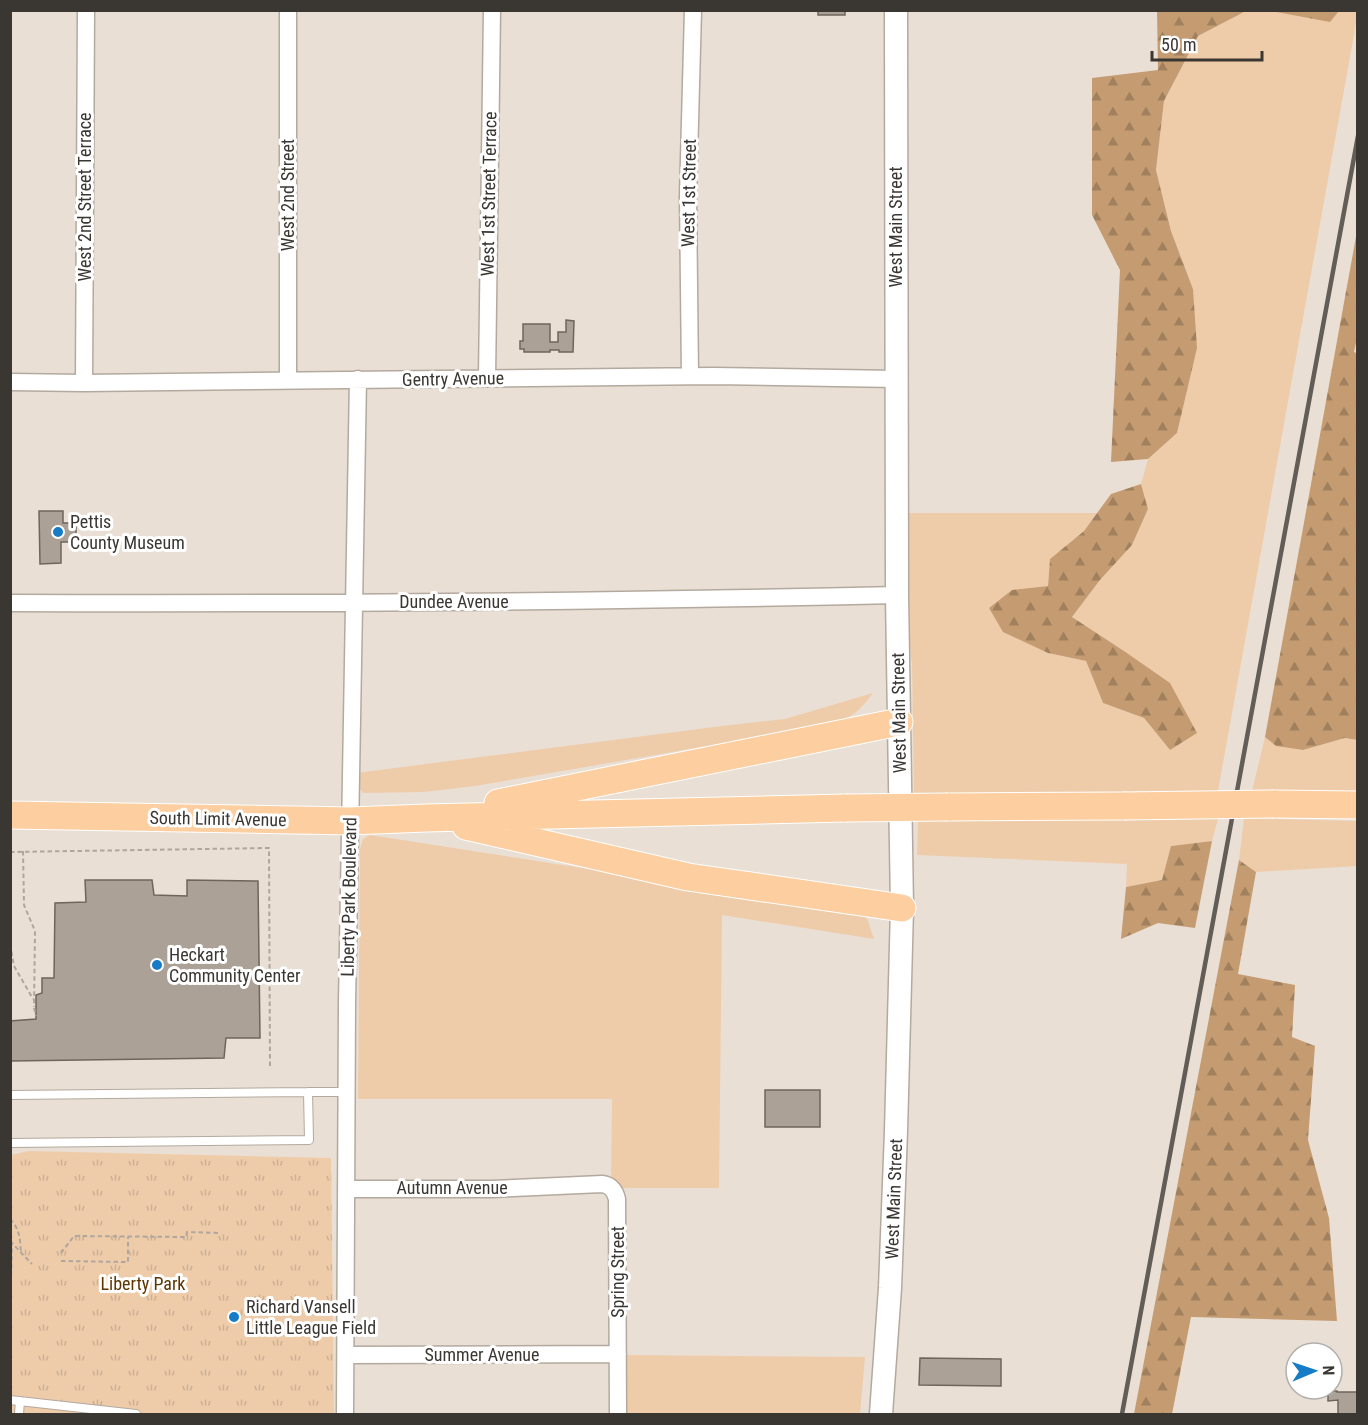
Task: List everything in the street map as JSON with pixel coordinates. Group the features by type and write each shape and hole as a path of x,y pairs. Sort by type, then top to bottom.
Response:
{"highway":[{"path":"426,818 900,722"},
{"path":"426,818 846,808 1358,805"},
{"name":"South Limit Avenue","path":"10,815 350,821 426,818"},
{"path":"426,818 688,877 902,908"}],"main road":[{"name":"West Main Street","path":"881,1414 891,1288 902,908 897,595 896,10"}],"street":[{"name":"West 2nd Street Terrace","path":"84,383 86,10"},
{"name":"West 2nd Street","path":"288,10 288,380"},
{"name":"West 1st Street Terrace","path":"487,378 492,10"},
{"name":"West 1st Street","path":"690,376 688,196 693,10"},
{"name":"Gentry Avenue","path":"10,382 690,376 896,379"},
{"name":"Liberty Park Boulevard","path":"345,1414 350,821 358,380"},
{"name":"Dundee Avenue","path":"10,603 354,603 684,600 897,595"},
{"name":"Spring Street","path":"557,1186 607,1185 616,1193 618,1199 618,1414"},
{"name":"Autumn Avenue","path":"346,1189 492,1189 557,1186"},
{"name":"Summer Avenue","path":"346,1355 618,1354"}],"lane":[{"path":"10,1143 309,1140 308,1092"},
{"path":"10,1095 347,1092"},
{"path":"10,1400 117,1414 136,1414"},
{"path":"19,1414 20,1401"}],"path":[{"path":"10,852 269,848 270,1069"},
{"path":"23,851 24,905 34,931 34,1007"},
{"path":"10,944 14,966 33,999 36,1016"},
{"path":"10,1219 15,1224 20,1237 21,1252"},
{"path":"61,1253 74,1236 186,1237 188,1232 219,1233"},
{"path":"61,1261 128,1262 128,1237"},
{"path":"11,1242 32,1264"},
{"path":"10,1313 11,1242"}],"green space":[{"path":"1339,10 1330,22 1271,11"},
{"path":"1157,11 1246,11 1198,36 1164,101 1156,170 1171,231 1193,289 1197,348 1177,433 1148,459 1111,462 1120,270 1092,215 1092,78 1158,70"},
{"path":"1246,11 1271,11 1330,21 1339,11 1357,11 1357,18 1218,791 914,794 912,664 906,614 906,513 1097,513 1084,531 1050,559 1048,586 1012,590 989,608 1048,653 1086,661 1103,703 1144,718 1170,750 1124,651 1072,617 1100,580 1132,545 1148,509 1141,484 1148,459 1177,433 1193,289 1171,231 1156,170 1164,101 1198,36"},
{"path":"1357,231 1358,334 1354,352 1358,354 1357,740 1345,738 1303,750 1276,746 1265,737"},
{"path":"1141,484 1148,509 1132,545 1100,580 1072,617 1170,683 1197,733 1170,750 1144,718 1103,703 1086,661 1048,653 1003,632 989,608 1012,590 1048,586 1050,559 1084,531 1111,494"},
{"path":"873,693 854,714 829,725 475,786 424,792 363,793 357,785 356,773 785,719"},
{"path":"1265,737 1276,746 1303,750 1345,738 1357,740 1357,792 1252,791"},
{"path":"1244,818 1357,821 1357,866 1256,872 1239,860"},
{"path":"1218,819 1212,841 1171,846 1162,881 1126,887 1127,864 917,855 918,821"},
{"path":"370,835 851,910 867,918 874,939 722,915 719,1188 611,1188 612,1099 358,1099 360,849 363,839"},
{"path":"1212,841 1195,928 1158,923 1121,939 1126,887 1162,880 1171,846"},
{"path":"1239,860 1256,872 1238,974 1295,985 1292,1037 1315,1046 1308,1140 1329,1218 1337,1321 1191,1317 1172,1414 1134,1414"},
{"name":"Liberty Park","path":"29,1151 331,1158 334,1414 11,1414 11,1155"},
{"path":"622,1355 865,1357 860,1414 622,1414"}],"building":[{"path":"818,10 845,10 845,15 818,15"},
{"path":"566,320 574,321 573,352 550,350 550,352 524,352 524,349 520,349 520,341 523,341 523,324 550,324 550,342 558,342 558,332 566,332"},
{"name":"Pettis County Museum","path":"39,511 63,511 63,523 76,523 76,542 61,542 61,563 40,564"},
{"name":"Heckart Community Center","path":"85,880 152,880 154,895 187,896 187,880 258,881 260,1038 226,1038 224,1058 10,1061 10,1021 36,1019 36,995 42,993 42,978 54,978 55,903 86,902"},
{"path":"765,1090 820,1090 820,1127 765,1127"},
{"path":"920,1358 1001,1359 1001,1386 919,1385"},
{"path":"1344,1392 1358,1392 1358,1414 1338,1414 1338,1401 1344,1401"}],"railway":[{"path":"1122,1414 1358,136"}],"place":[{"name":"Pettis County Museum","path":"58,532"},
{"name":"Heckart Community Center","path":"157,965"},
{"name":"Richard Vansell Little League Field","path":"234,1317"}]}
